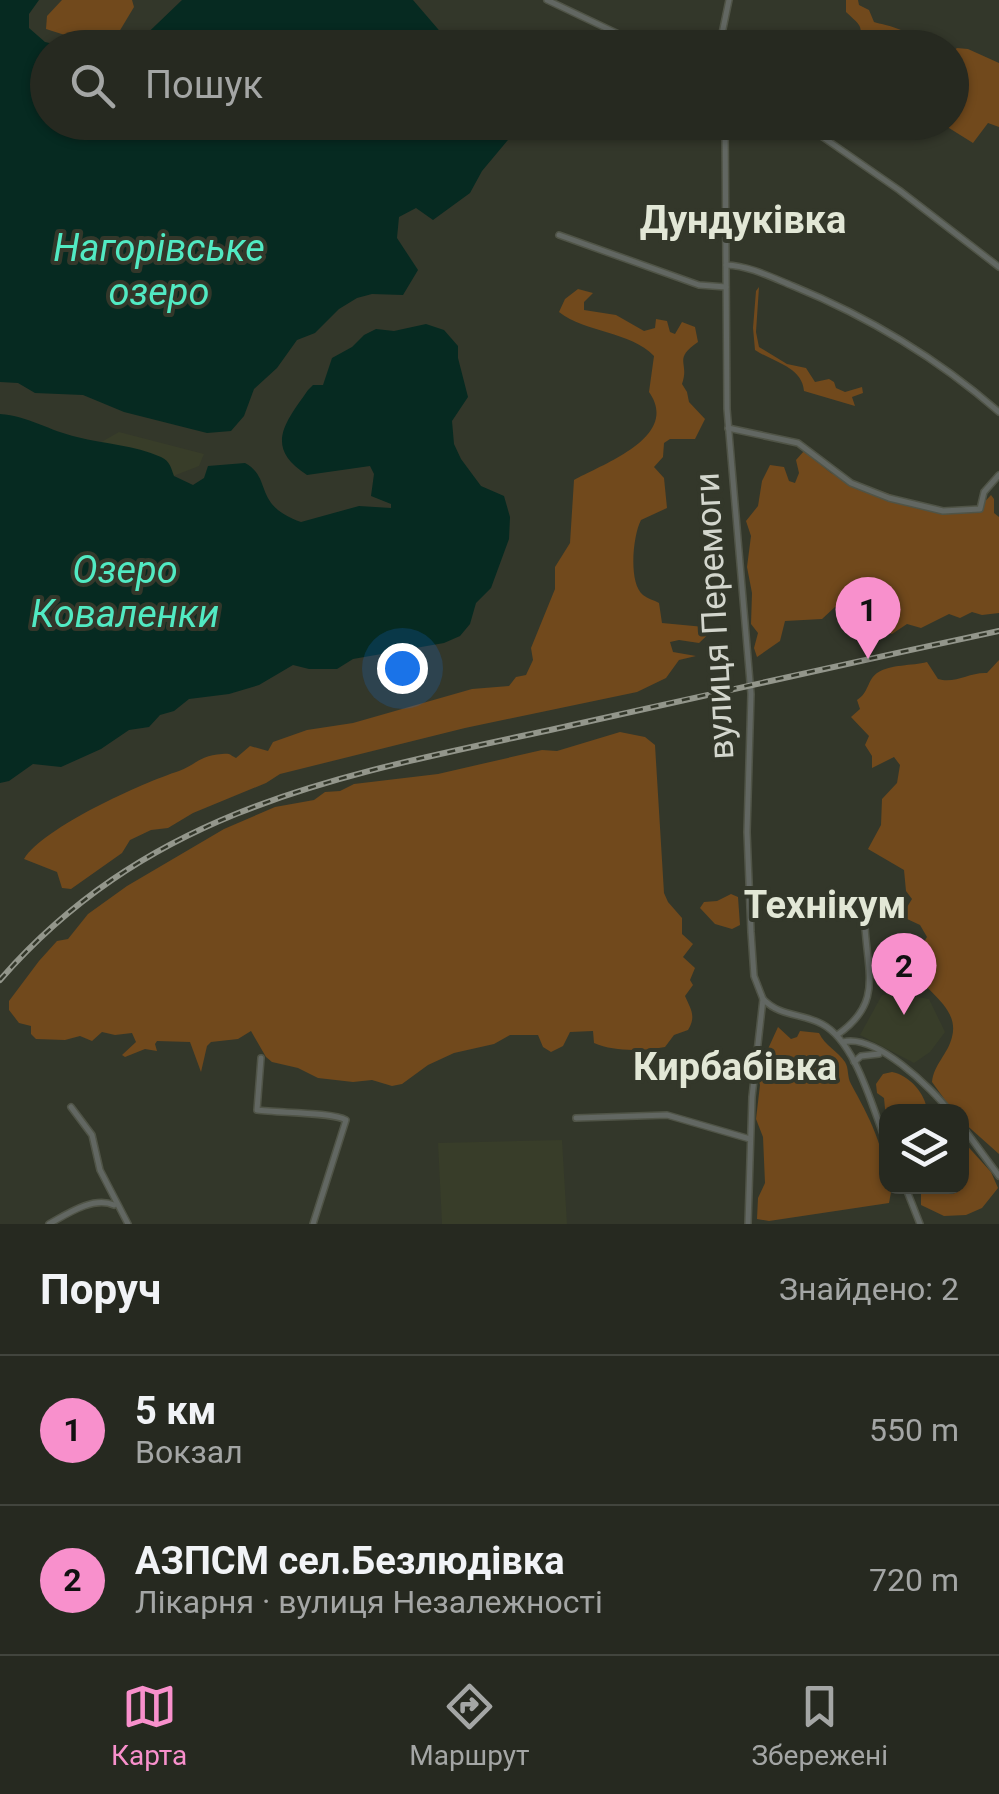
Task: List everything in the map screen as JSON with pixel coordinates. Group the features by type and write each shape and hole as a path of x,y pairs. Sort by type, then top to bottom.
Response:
{"street":[{"path":"547,0 610,30"},
{"path":"723,30 729,0"},
{"name":"вулиця Перемоги","path":"725,140 728,428 750,683 747,832 752,954 757,988 763,998 756,1042 748,1224"},
{"path":"826,140 999,266"},
{"path":"558,234 699,285 726,288"},
{"path":"726,266 752,270 866,319 936,360 999,412"},
{"path":"728,428 798,443 860,487 942,511 980,508 984,492 999,475"},
{"path":"836,1035 861,1014 868,1002 865,927"},
{"path":"763,998 781,1012 815,1020 843,1042 879,1124"},
{"path":"843,1042 853,1040 921,1077 943,1104"},
{"path":"854,1062 870,1054 882,1054"},
{"path":"262,1058 257,1110 335,1115 346,1120 314,1224"},
{"path":"72,1107 92,1135 100,1170 128,1224"},
{"path":"576,1118 667,1115 750,1139"},
{"path":"969,1135 999,1176"},
{"path":"907,1194 920,1224"},
{"path":"49,1224 85,1206 106,1201 117,1206"}],"shaded area":[{"path":"62,0 132,0 134,7 120,30 49,30 47,16"},
{"path":"846,0 858,0 859,5 869,10 874,22 902,30 860,30 846,12"},
{"path":"969,49 999,63 999,127 988,123 973,143 968,140"},
{"path":"759,287 759,347 787,364 806,368 815,382 829,379 845,392 862,387 863,393 852,397 855,406 804,391 793,371 755,350 753,328"},
{"path":"578,289 593,293 584,302 584,310 616,315 644,331 655,328 656,319 667,321 670,332 675,334 682,322 695,327 698,342 684,357 682,384 689,402 705,419 695,439 670,439 664,443 663,457 654,467 664,478 667,508 641,520 633,559 638,589 659,603 662,623 715,628 699,643 670,642 673,652 696,656 679,660 666,678 637,692 465,728 280,774 168,828 151,830 130,840 122,853 71,889 62,888 57,872 24,859 51,833 72,820 208,756 227,754 236,758 250,746 268,751 273,742 307,730 353,723 472,689 509,686 516,677 526,675 533,660 531,648 555,589 555,567 570,543 574,480 634,447 655,422 656,408 649,392 654,356 633,342 559,312 565,299"},
{"path":"119,432 204,454 199,466 135,491 98,444"},
{"path":"804,451 831,473 918,508 969,513 991,495 994,513 999,517 999,613 972,612 960,618 949,614 921,628 907,624 892,634 876,629 852,636 847,631 844,610 835,607 822,619 785,621 780,641 757,657 754,648 758,633 751,624 752,593 747,567 751,536 746,521 758,506 762,481 770,465 784,467 789,481 795,483 799,473 796,460"},
{"path":"999,660 999,1154 969,1127 969,1104 948,1104 932,1082 952,1037 951,1017 912,969 927,937 920,925 905,918 904,912 912,899 906,891 904,870 868,849 881,825 882,799 897,783 900,765 894,757 872,768 872,756 865,745 869,736 851,717 860,709 857,700 883,670 927,662 938,679 987,673"},
{"path":"620,732 645,737 655,745 664,893 682,918 682,934 693,944 683,957 695,968 690,980 693,985 685,996 692,1020 688,1030 674,1035 665,1047 611,1048 594,1043 593,1031 570,1032 563,1046 551,1052 543,1047 538,1035 510,1035 494,1044 454,1053 392,1086 372,1080 318,1078 272,1062 251,1031 238,1039 211,1042 201,1072 190,1042 157,1041 157,1051 145,1049 125,1057 122,1055 136,1042 132,1033 102,1032 92,1041 80,1036 36,1039 31,1026 19,1023 9,1010 9,1001 39,961 57,941 68,939 88,914 127,886 224,829 275,807 314,800 325,792 340,791 354,784 438,774 542,750 557,751"},
{"path":"731,894 738,897 740,925 732,929 715,924 700,908 704,902"},
{"path":"895,993 929,999 945,1032 930,1052 914,1063 860,1035 882,995"},
{"path":"778,1027 791,1039 800,1031 819,1033 845,1062 870,1121 879,1144 879,1194 891,1194 889,1203 769,1221 757,1219 758,1198 765,1183 763,1137 756,1119 760,1085 757,1073"},
{"path":"892,1072 904,1077 916,1086 925,1104 885,1104 876,1084 883,1074"},
{"path":"562,1140 567,1224 442,1224 438,1143"},
{"path":"969,1148 991,1172 998,1188 982,1208 966,1215 944,1216 921,1205 921,1194 969,1194"}],"water":[{"name":"Нагорівське озеро","path":"0,0 39,0 29,14 30,140 508,140 482,171 470,193 433,220 416,208 399,217 397,238 418,270 403,295 372,294 357,298 339,309 315,333 297,340 277,368 254,389 244,416 231,431 207,433 124,412 83,395 35,393 18,383 0,382"},
{"path":"182,0 413,0 439,30 151,30"},
{"name":"Озеро Коваленки","path":"426,324 444,330 458,346 468,397 452,421 454,444 481,486 504,496 510,517 509,539 491,588 476,603 470,624 460,636 444,643 353,659 337,669 293,665 259,685 189,699 174,711 160,715 149,727 129,730 101,749 61,767 33,764 0,783 0,414 77,437 151,453 170,465 174,476 193,485 204,478 208,466 245,463 259,476 276,508 301,522 359,506 391,508 391,504 371,496 374,474 370,466 307,475 286,454 283,434 308,390 313,385 323,385 332,358 376,329 394,331"}],"railway":[{"path":"0,980 61,919 125,871 194,833 265,803 416,759 999,631"}],"place":[{"name":"5 км","path":"868,659"},
{"name":"АЗПСМ сел.Безлюдівка","path":"904,1015"}],"district":[{"name":"Дундуківка","path":"743,220"},
{"name":"Технікум","path":"825,905"},
{"name":"Кирбабівка","path":"735,1067"}]}
